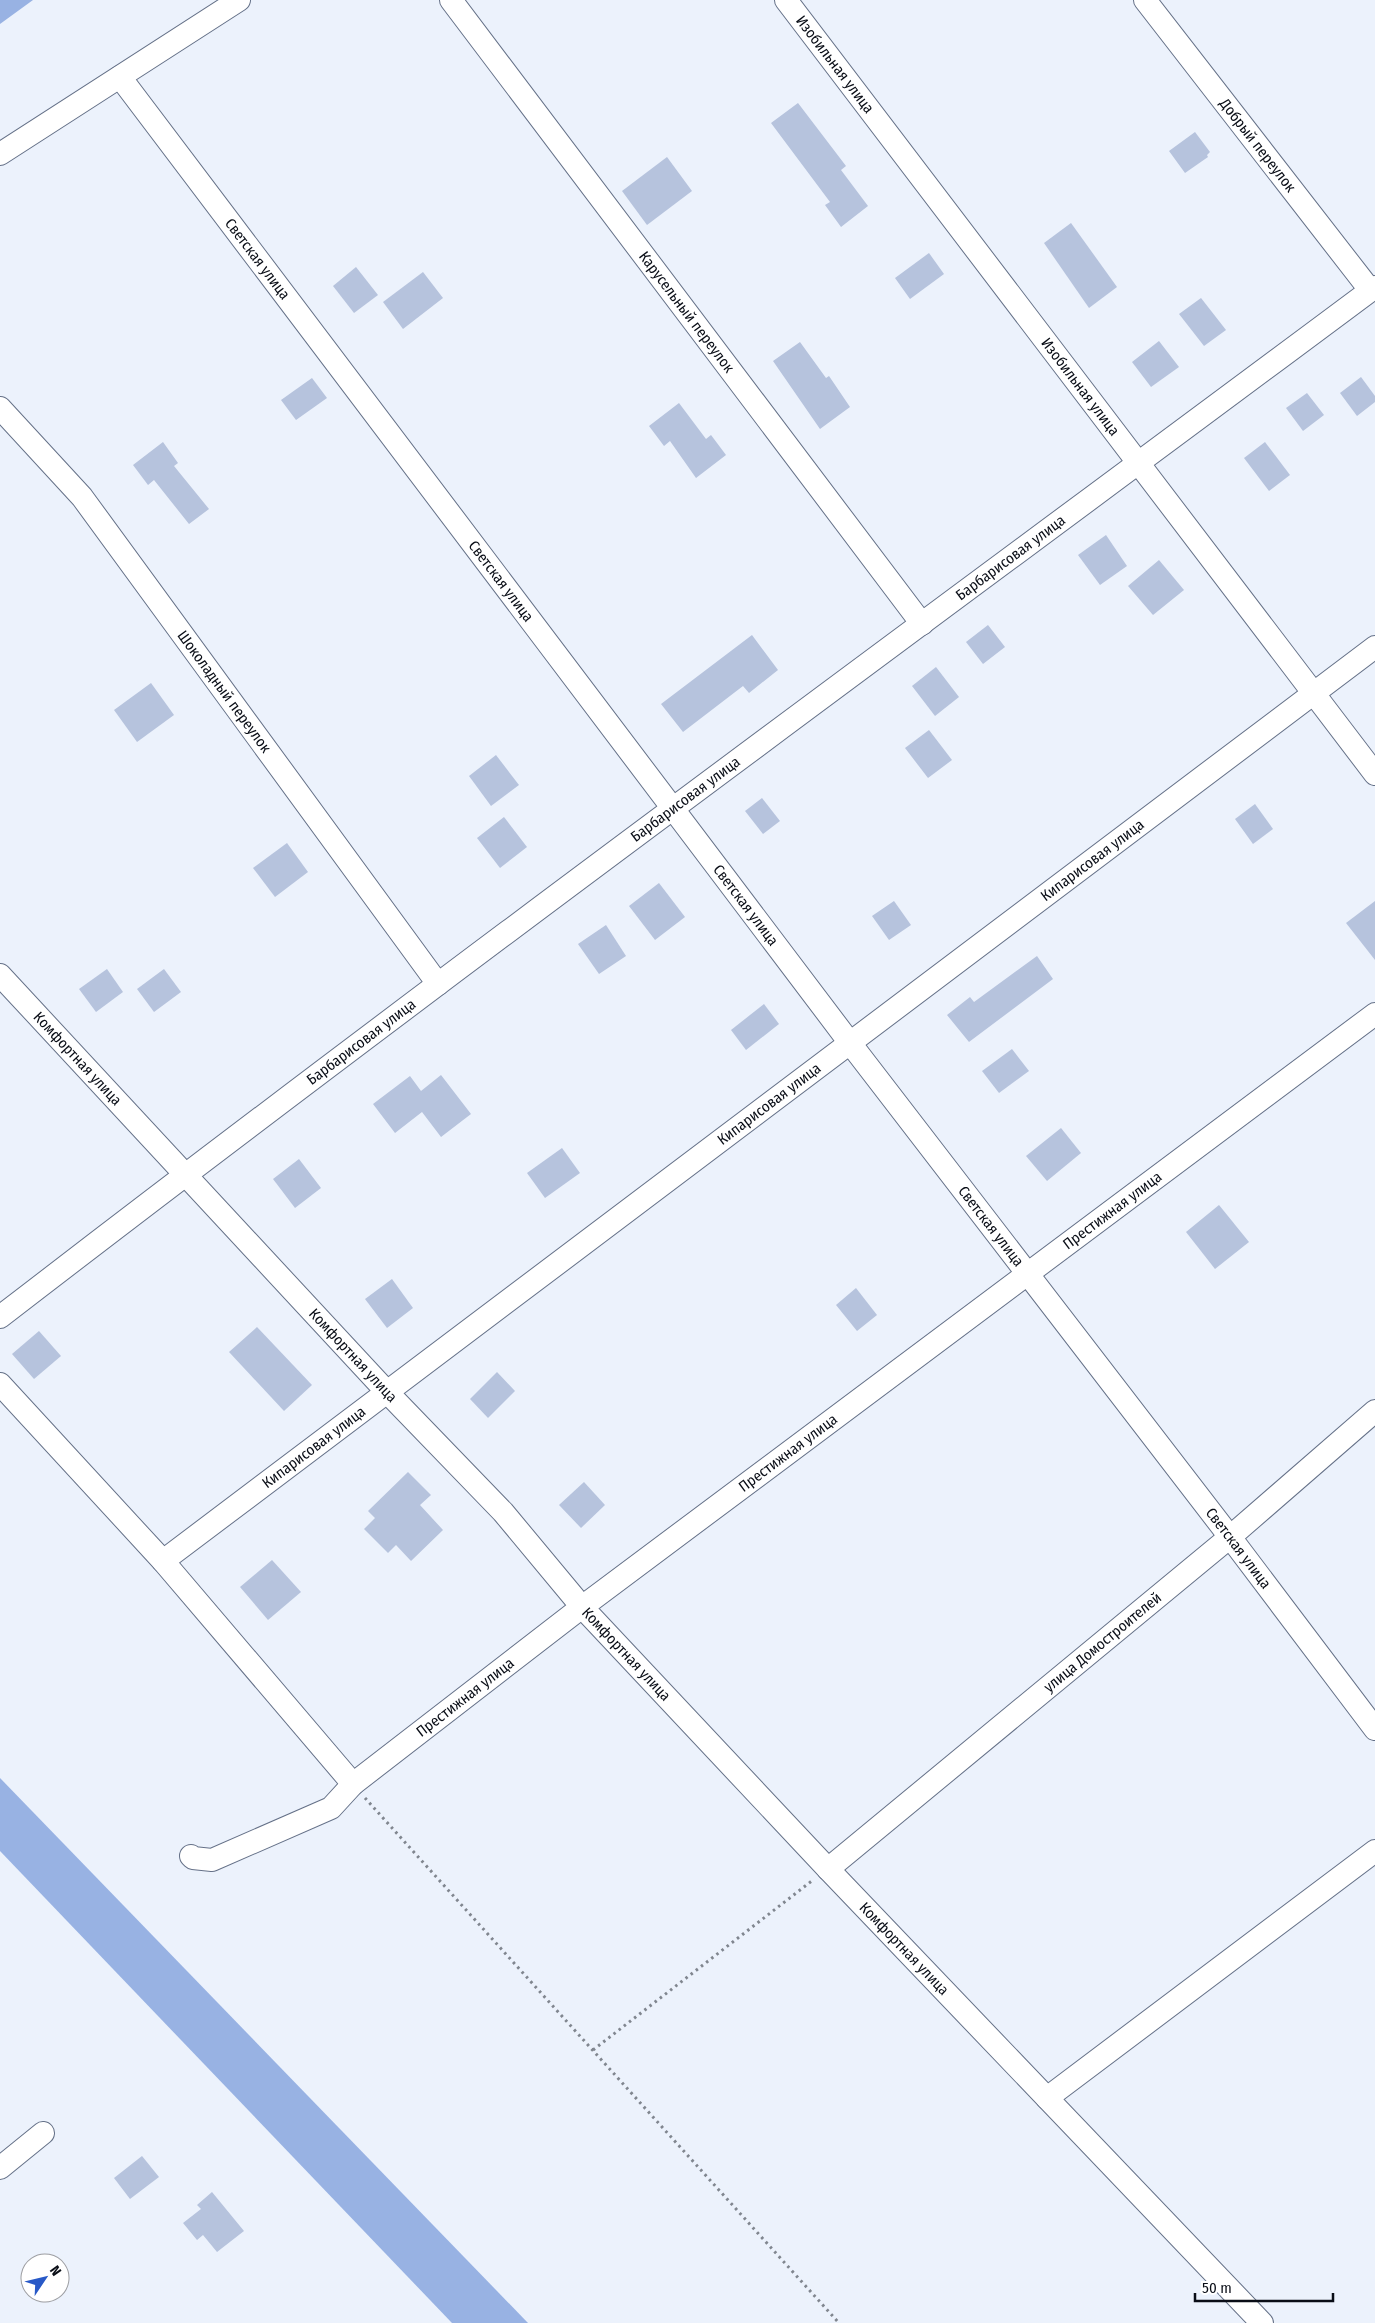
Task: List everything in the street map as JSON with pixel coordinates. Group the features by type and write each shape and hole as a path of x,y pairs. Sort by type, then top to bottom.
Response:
{"street":[{"path":"0,154 239,0"},
{"name":"Карусельный переулок","path":"451,0 922,624"},
{"name":"Изобильная улица","path":"786,0 1375,774"},
{"name":"Добрый переулок","path":"1145,0 1373,288"},
{"name":"Светская улица","path":"120,77 850,1043 1230,1537 1375,1730"},
{"name":"Барбарисовая улица","path":"0,1317 185,1174 438,984 1373,288"},
{"name":"Шоколадный переулок","path":"0,408 82,497 438,984"},
{"name":"Кипарисовая улица","path":"163,1561 1375,647"},
{"name":"Комфортная улица","path":"0,975 387,1392 503,1512 582,1607 828,1869 1262,2323"},
{"name":"Престижная улица","path":"191,1856 193,1858 212,1860 331,1808 353,1784 582,1607 1375,1014"},
{"path":"0,1384 163,1561 353,1784"},
{"name":"улица Домостроителей","path":"828,1869 1230,1537 1375,1411"},
{"path":"1047,2098 1375,1851"},
{"path":"0,2168 43,2133"}],"path":[{"path":"353,1784 838,2323"},
{"path":"593,2050 828,1869"}],"shaded area":[{"path":"0,0 33,0 0,24"},
{"path":"0,1778 528,2323 452,2323 0,1851"}],"building":[{"path":"798,103 846,166 841,170 868,206 841,227 825,205 830,202 771,123"},
{"path":"1195,132 1210,152 1207,155 1208,157 1185,173 1169,151"},
{"path":"667,157 692,191 647,225 622,191"},
{"path":"1071,223 1117,287 1089,308 1044,243"},
{"path":"929,253 944,274 910,299 895,278"},
{"path":"356,267 378,295 354,313 333,286"},
{"path":"423,272 443,298 403,329 383,302"},
{"path":"1201,298 1226,330 1204,346 1179,314"},
{"path":"1159,341 1179,367 1151,387 1132,362"},
{"path":"800,342 826,378 829,376 850,407 820,429 773,361"},
{"path":"1361,377 1375,396 1375,402 1357,416 1340,393"},
{"path":"312,378 327,398 296,420 281,400"},
{"path":"1307,393 1324,415 1303,431 1286,408"},
{"path":"679,403 706,439 711,435 726,455 696,478 670,441 664,446 649,426"},
{"path":"163,442 178,463 174,466 209,509 189,524 154,480 148,485 133,465"},
{"path":"1265,442 1290,475 1269,491 1244,458"},
{"path":"1106,535 1127,566 1100,585 1078,555"},
{"path":"1159,560 1184,590 1153,615 1128,586"},
{"path":"988,625 1005,647 983,664 966,642"},
{"path":"752,635 778,670 749,693 743,686 683,732 661,704"},
{"path":"936,667 959,697 935,716 912,686"},
{"path":"151,683 174,715 137,742 114,710"},
{"path":"929,730 952,760 928,778 905,748"},
{"path":"496,755 519,785 491,806 469,776"},
{"path":"762,798 780,821 763,834 745,811"},
{"path":"1255,804 1273,829 1253,844 1235,819"},
{"path":"504,817 527,847 500,868 477,838"},
{"path":"287,843 308,872 275,897 253,868"},
{"path":"659,883 685,917 655,940 629,906"},
{"path":"894,901 911,925 889,940 872,916"},
{"path":"1375,901 1375,960 1346,923"},
{"path":"606,925 626,956 599,974 578,944"},
{"path":"1037,956 1053,979 969,1042 947,1015 970,997 974,1002"},
{"path":"107,969 123,992 96,1012 79,989"},
{"path":"164,969 181,992 154,1012 137,989"},
{"path":"764,1004 779,1024 746,1050 731,1030"},
{"path":"1012,1049 1029,1071 999,1093 982,1071"},
{"path":"441,1075 471,1114 441,1137 422,1112 395,1133 373,1104 410,1076 421,1091"},
{"path":"1061,1128 1081,1153 1047,1181 1026,1156"},
{"path":"562,1148 580,1173 545,1198 527,1173"},
{"path":"299,1159 321,1188 295,1208 273,1179"},
{"path":"1219,1205 1249,1242 1215,1269 1186,1232"},
{"path":"392,1279 413,1308 387,1328 365,1299"},
{"path":"856,1288 877,1315 857,1331 836,1305"},
{"path":"257,1327 312,1385 284,1411 229,1352"},
{"path":"39,1331 61,1356 34,1379 12,1354"},
{"path":"497,1372 515,1391 488,1418 470,1399"},
{"path":"408,1472 431,1495 420,1505 443,1530 411,1561 396,1545 388,1553 364,1529 375,1518 368,1511"},
{"path":"584,1482 605,1505 581,1528 559,1505"},
{"path":"272,1560 301,1592 268,1620 240,1587"},
{"path":"142,2156 159,2177 130,2199 114,2178"},
{"path":"212,2192 244,2231 217,2252 203,2235 197,2240 183,2223 201,2209 197,2205"}]}
